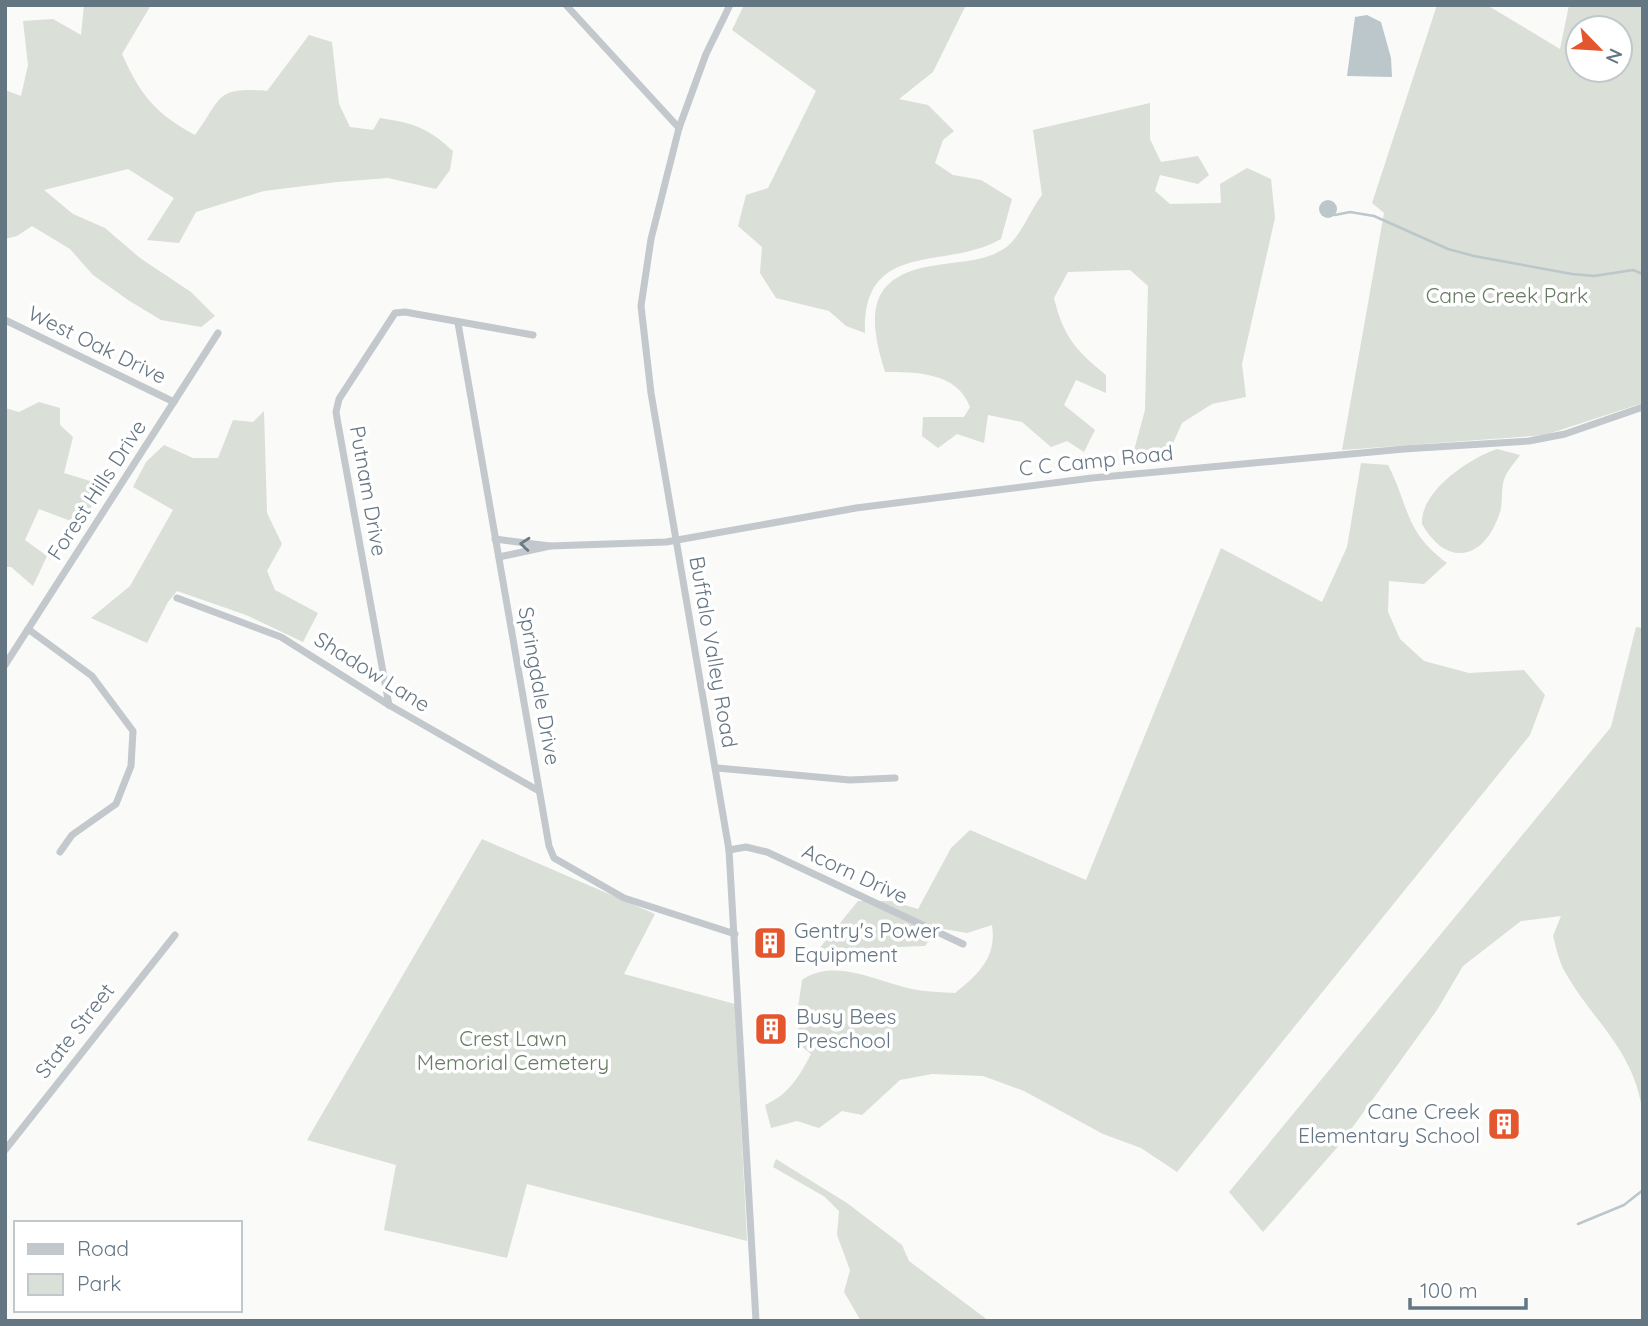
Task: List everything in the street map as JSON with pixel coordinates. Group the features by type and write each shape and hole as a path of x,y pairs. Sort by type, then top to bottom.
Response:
{"street":[{"path":"566,5 679,128"},
{"name":"Buffalo Valley Road","path":"730,5 706,54 679,128 651,239 641,306 649,380 729,850 756,1321"},
{"name":"Putnam Drive","path":"389,705 336,412 339,399 395,313 405,312 533,335"},
{"name":"West Oak Drive","path":"5,320 174,402"},
{"name":"Springdale Drive","path":"458,323 539,792 549,846 554,858 567,868 646,907 735,934"},
{"name":"Forest Hills Drive","path":"5,664 218,333"},
{"name":"C C Camp Road","path":"550,546 649,544 856,508 1092,478 1404,449 1529,441 1565,434 1643,407"},
{"path":"495,539 550,546"},
{"path":"499,558 550,546"},
{"name":"Shadow Lane","path":"177,598 281,637 389,705 539,792"},
{"path":"28,629 92,676 133,731 131,766 116,804 72,835 60,852"},
{"path":"717,768 828,779 895,778"},
{"name":"Acorn Drive","path":"729,850 746,847 767,852 963,944"},
{"name":"State Street","path":"5,1150 174,935"}],"green space":[{"path":"84,5 151,5 122,54 143,92 159,111 195,135 216,104 228,93 267,91 309,35 332,42 339,104 350,127 373,130 380,118 420,128 453,151 450,170 436,189 388,178 264,191 196,212 179,243 147,240 174,198 128,169 44,190 73,214 105,228 140,258 191,292 215,316 201,327 161,320 93,275 70,249 32,226 17,236 5,239 5,90 21,96 28,65 23,21 53,19 81,35"},
{"path":"744,5 966,5 933,72 899,99 928,105 954,131 943,140 935,163 953,175 981,180 1012,199 1001,239 980,248 912,262 892,270 877,283 868,303 865,333 846,326 829,311 776,298 760,273 762,247 738,226 746,195 768,188 816,91 732,30"},
{"name":"Cane Creek Park","path":"1437,5 1487,5 1560,49 1564,29 1564,84 1634,84 1634,14 1567,14 1569,5 1643,5 1643,403 1545,435 1342,450 1384,213 1372,203"},
{"path":"1150,103 1150,139 1161,162 1198,156 1209,175 1198,184 1160,175 1155,191 1170,204 1221,203 1220,184 1247,168 1271,179 1275,218 1242,364 1246,397 1212,404 1182,423 1166,459 1130,465 1145,410 1148,286 1130,270 1068,272 1054,298 1062,323 1072,342 1106,375 1106,393 1076,380 1064,405 1095,430 1084,452 1067,441 1051,447 1022,422 988,415 984,443 957,434 938,448 922,436 923,417 964,417 970,407 956,387 934,376 885,372 879,351 875,315 878,300 885,288 897,278 914,270 981,258 997,253 1011,243 1042,195 1033,130"},
{"path":"39,402 60,408 60,425 73,437 64,473 100,484 84,526 39,509 25,540 47,556 33,586 11,567 5,567 5,408 19,412"},
{"path":"264,411 267,513 282,544 267,571 275,590 318,613 303,642 246,615 177,591 168,602 147,643 91,618 130,586 173,510 133,487 146,462 164,445 193,458 218,458 233,420 253,422"},
{"path":"1497,449 1520,455 1505,477 1500,510 1492,530 1484,542 1464,553 1442,547 1422,524 1429,500 1449,477 1461,468"},
{"path":"1361,463 1388,465 1415,529 1447,563 1424,584 1389,581 1388,612 1400,639 1424,661 1469,673 1524,670 1545,695 1530,735 1177,1172 1141,1148 1103,1134 1024,1091 983,1076 932,1074 900,1080 862,1115 842,1111 819,1128 797,1121 771,1128 765,1105 781,1096 792,1084 811,1054 800,1045 797,1015 802,980 815,973 842,971 912,989 955,993 979,972 989,956 992,925 967,933 938,928 925,946 818,950 858,901 891,901 918,909 951,848 970,830 1086,880 1221,548 1322,602 1347,547"},
{"path":"1636,627 1643,628 1643,1115 1632,1072 1561,964 1553,936 1561,916 1521,921 1463,966 1437,1010 1342,1142 1263,1232 1229,1192 1611,727"},
{"name":"Crest Lawn Memorial Cemetery","path":"482,839 655,914 624,974 735,1004 747,1241 527,1184 507,1258 384,1230 396,1165 307,1140"},
{"path":"776,1159 847,1203 902,1245 909,1261 989,1321 861,1321 844,1292 850,1270 837,1235 839,1211 825,1197 773,1167"}],"shaded area":[{"path":"1367,15 1381,22 1391,58 1392,77 1347,76 1355,17"},
{"path":"1328,200 1334,203 1337,209 1334,215 1328,218 1322,215 1319,209 1322,203"}],"waterway":[{"path":"1335,215 1350,212 1374,216 1448,249 1474,256 1572,274 1594,276 1633,270 1643,274"},
{"path":"1578,1224 1624,1205 1643,1190"}],"place":[{"name":"Gentry's Power Equipment","path":"770,943"},
{"name":"Busy Bees Preschool","path":"771,1029"},
{"name":"Cane Creek Elementary School","path":"1504,1124"}]}
